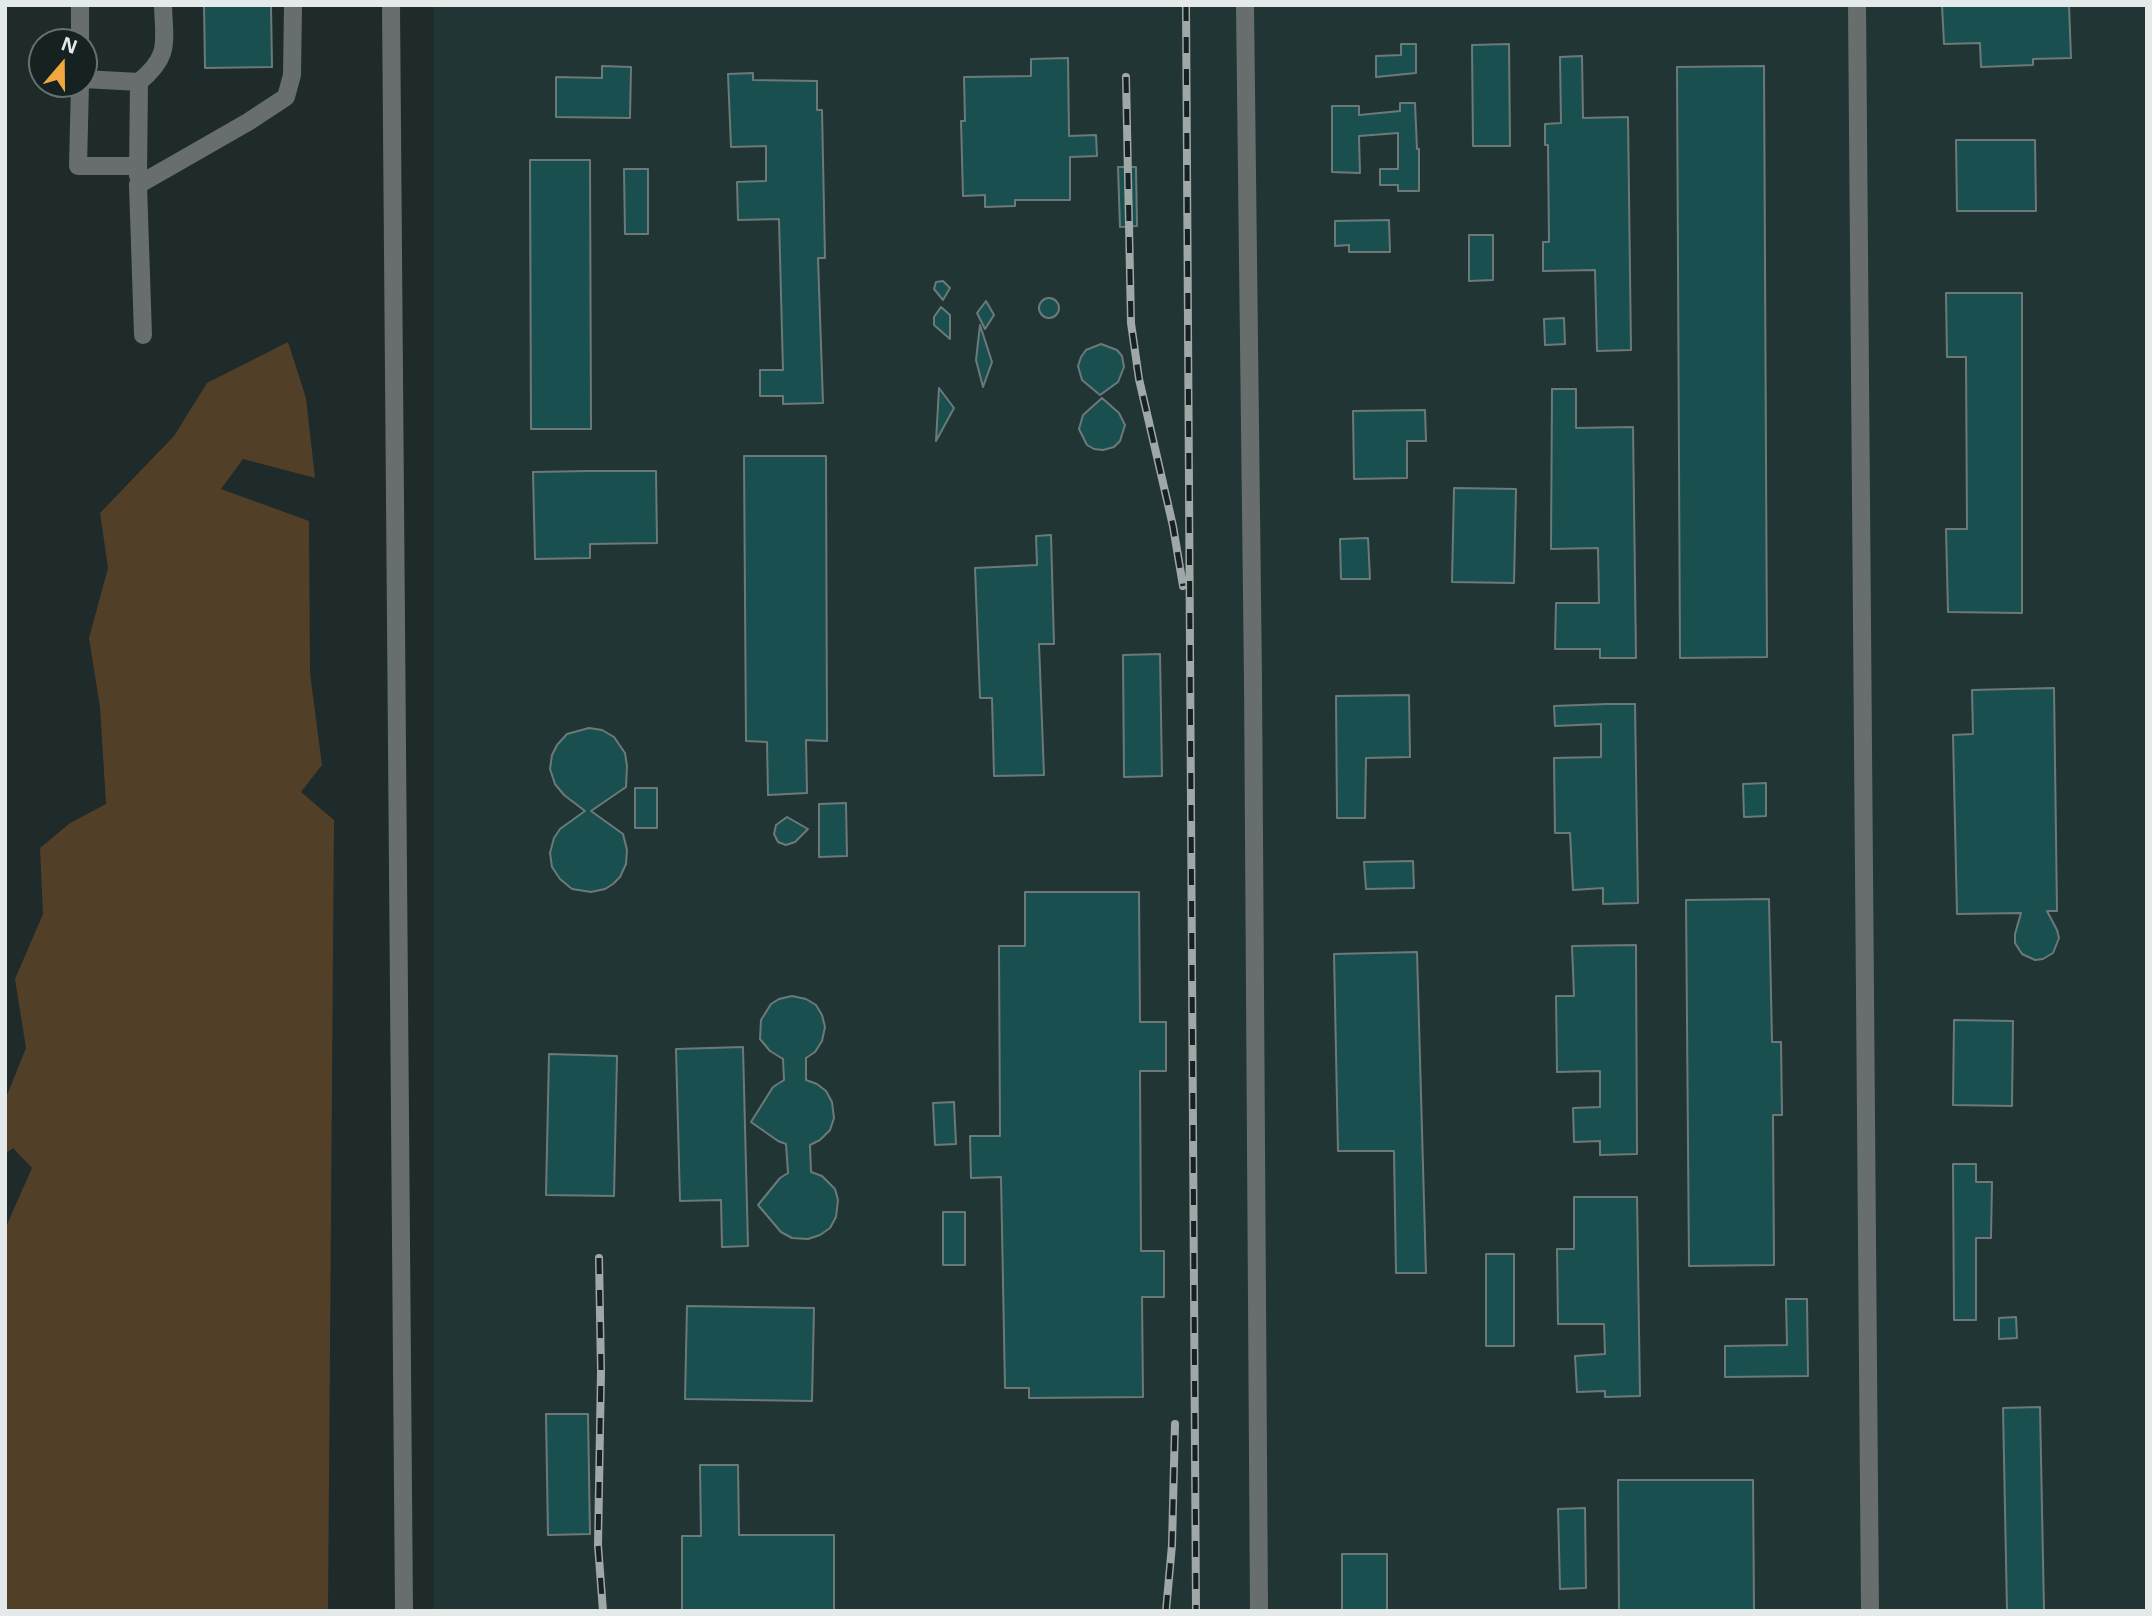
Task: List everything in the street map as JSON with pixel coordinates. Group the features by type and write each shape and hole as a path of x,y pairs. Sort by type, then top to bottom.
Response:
{"street":[{"path":"79,5 80,28"},
{"path":"143,335 138,185 139,82 160,61 164,53 163,5"},
{"path":"138,185 286,97 292,75 293,5"},
{"path":"391,5 404,1611"},
{"path":"1245,5 1254,679 1259,1611"},
{"path":"1857,5 1870,1611"},
{"path":"98,80 139,82"},
{"path":"79,98 78,166 138,166"}],"shaded area":[{"path":"434,5 2147,5 2147,1611 434,1611"},
{"path":"288,342 306,398 315,478 243,459 221,489 309,521 310,673 322,765 301,792 334,820 328,1611 5,1611 5,1229 32,1168 13,1148 5,1154 5,1100 26,1048 15,979 43,914 40,848 70,823 106,804 100,707 89,638 108,568 100,513 174,436 207,383"}],"building":[{"path":"204,5 271,5 272,67 205,68"},
{"path":"1942,5 2069,5 2071,58 2033,59 2033,65 1981,67 1980,43 1944,44"},
{"path":"1401,44 1416,44 1416,73 1376,77 1376,56 1401,55"},
{"path":"1509,44 1510,146 1473,146 1472,45"},
{"path":"1582,56 1583,118 1628,117 1631,350 1597,351 1595,270 1543,271 1543,242 1549,242 1548,145 1545,145 1545,124 1561,123 1560,57"},
{"path":"1068,58 1069,136 1096,135 1097,156 1070,157 1070,200 1015,200 1015,206 985,207 985,195 963,196 961,121 965,121 964,77 1031,76 1031,59"},
{"path":"602,66 631,67 630,118 556,117 556,77 602,78"},
{"path":"1764,66 1767,657 1680,658 1677,67"},
{"path":"753,73 753,80 817,81 817,110 822,110 825,258 818,258 823,403 783,404 783,396 760,396 760,370 783,370 779,219 738,220 737,182 766,181 766,146 731,147 728,74"},
{"path":"1400,103 1415,103 1419,191 1398,191 1398,185 1380,185 1380,169 1398,169 1398,133 1359,136 1360,173 1332,172 1332,106 1359,106 1359,115 1400,111"},
{"path":"1956,140 2035,140 2036,211 1957,211"},
{"path":"530,160 590,160 591,429 531,429"},
{"path":"1118,167 1136,167 1137,226 1120,227"},
{"path":"624,169 648,169 648,234 625,234"},
{"path":"1389,220 1390,252 1349,252 1349,245 1335,246 1335,221"},
{"path":"1469,235 1493,235 1493,280 1469,281"},
{"path":"943,281 950,288 943,300 934,289 936,282"},
{"path":"1946,293 2022,293 2022,613 1948,612 1946,529 1967,529 1966,357 1947,357"},
{"path":"1045,298 1053,298 1059,308 1053,318 1045,318 1039,312 1039,304"},
{"path":"986,301 994,315 985,329 977,313"},
{"path":"941,307 950,315 950,339 934,325 934,317"},
{"path":"1564,318 1565,344 1545,345 1544,319"},
{"path":"980,325 992,362 983,387 976,360"},
{"path":"1101,344 1117,350 1122,356 1124,367 1118,382 1100,395 1082,380 1078,366 1086,350"},
{"path":"939,388 954,408 936,441"},
{"path":"1552,389 1576,389 1576,428 1633,427 1636,658 1600,658 1600,649 1555,649 1556,603 1599,603 1598,548 1551,549"},
{"path":"1102,398 1119,413 1125,425 1120,441 1114,447 1103,450 1087,445 1079,429 1083,415"},
{"path":"1425,410 1426,441 1407,441 1407,478 1354,479 1353,411"},
{"path":"744,456 826,456 827,741 806,740 807,793 768,795 767,742 746,741"},
{"path":"656,471 657,543 590,544 590,558 535,559 533,472"},
{"path":"1454,488 1516,489 1514,583 1452,582"},
{"path":"1051,535 1054,644 1039,644 1044,775 994,776 992,698 980,698 975,568 1037,565 1036,536"},
{"path":"1368,538 1370,579 1341,579 1340,539"},
{"path":"1160,654 1162,776 1124,777 1123,655"},
{"path":"2054,688 2057,911 2047,911 2059,938 2053,953 2035,960 2022,954 2015,943 2021,913 1957,914 1953,735 1973,734 1972,690"},
{"path":"1409,695 1410,757 1366,758 1365,818 1337,818 1336,696"},
{"path":"1635,704 1638,903 1603,904 1603,888 1573,890 1570,833 1555,833 1554,758 1601,757 1601,724 1555,726 1554,706"},
{"path":"589,728 602,730 614,737 625,753 627,766 626,787 591,811 623,834 627,850 626,864 613,884 591,892 572,889 560,879 552,867 550,853 560,829 585,811 564,795 555,784 550,769 552,755 567,734"},
{"path":"1766,783 1766,816 1744,817 1743,784"},
{"path":"635,788 657,788 657,828 635,828"},
{"path":"846,803 847,856 819,857 819,804"},
{"path":"787,817 808,829 795,842 786,845 778,842 774,834 776,825"},
{"path":"1413,861 1414,888 1366,889 1364,862"},
{"path":"1025,892 1139,892 1140,1022 1166,1022 1166,1071 1140,1071 1141,1251 1164,1251 1164,1297 1142,1297 1143,1397 1029,1398 1029,1388 1005,1388 1001,1177 971,1178 970,1136 1000,1136 999,946 1025,946"},
{"path":"1769,899 1772,1042 1781,1042 1782,1115 1773,1115 1774,1265 1689,1266 1686,900"},
{"path":"1636,945 1637,1154 1600,1155 1600,1141 1574,1142 1573,1108 1600,1107 1600,1071 1557,1072 1556,996 1574,996 1572,946"},
{"path":"1417,952 1426,1273 1396,1273 1394,1151 1338,1151 1334,954"},
{"path":"792,996 806,999 816,1005 822,1015 825,1027 822,1041 815,1052 806,1058 806,1080 826,1091 832,1102 834,1118 830,1130 810,1145 811,1172 822,1176 835,1189 838,1200 836,1217 830,1228 808,1239 792,1238 781,1232 758,1205 780,1178 788,1173 786,1144 751,1122 773,1087 784,1080 783,1059 770,1051 760,1039 761,1020 771,1004"},
{"path":"1954,1020 2013,1021 2012,1106 1953,1105"},
{"path":"743,1047 748,1246 722,1247 721,1200 680,1201 676,1049"},
{"path":"549,1054 617,1056 614,1196 546,1195"},
{"path":"954,1102 956,1144 935,1145 933,1103"},
{"path":"1953,1164 1976,1164 1976,1182 1992,1182 1991,1238 1976,1238 1976,1320 1954,1320"},
{"path":"1574,1197 1637,1197 1640,1396 1605,1397 1605,1391 1577,1392 1575,1356 1605,1354 1604,1324 1558,1324 1557,1249 1574,1249"},
{"path":"943,1212 965,1212 965,1265 943,1265"},
{"path":"1486,1254 1514,1254 1514,1346 1486,1346"},
{"path":"1786,1299 1807,1299 1808,1376 1725,1377 1725,1346 1787,1345"},
{"path":"687,1306 814,1308 812,1401 685,1399"},
{"path":"2016,1317 2017,1338 1999,1339 1999,1318"},
{"path":"2040,1407 2044,1611 2007,1611 2003,1408"},
{"path":"546,1414 588,1414 590,1534 548,1535"},
{"path":"700,1465 738,1465 739,1535 834,1535 834,1611 682,1611 682,1536 701,1536"},
{"path":"1618,1480 1753,1480 1754,1611 1619,1611"},
{"path":"1585,1508 1586,1588 1560,1589 1558,1509"},
{"path":"1342,1554 1387,1554 1387,1611 1342,1611"}],"railway":[{"path":"1186,5 1196,1611"},
{"path":"1126,77 1131,323 1139,379 1173,526 1183,586"},
{"path":"599,1258 601,1371 598,1545 603,1611"},
{"path":"1166,1611 1172,1545 1175,1424"}]}
